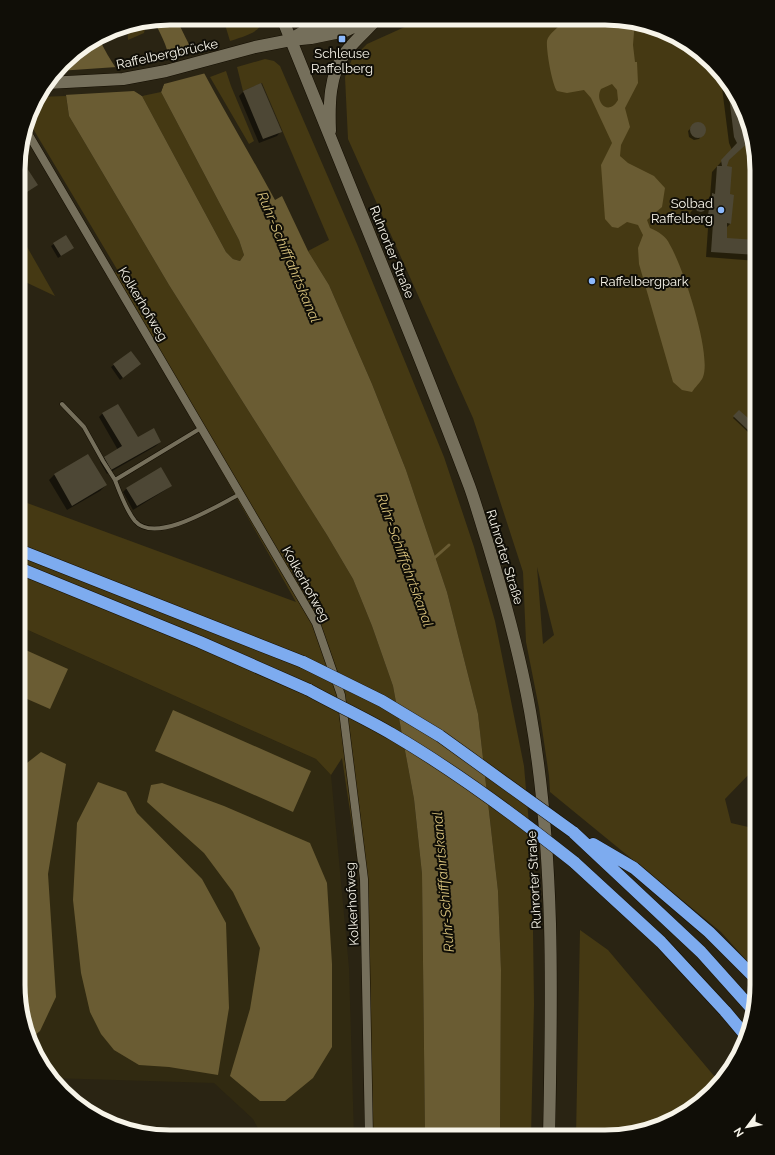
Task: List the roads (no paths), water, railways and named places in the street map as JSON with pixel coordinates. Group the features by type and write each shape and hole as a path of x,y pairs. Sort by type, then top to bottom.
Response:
{"highway":[{"path":"25,552 303,662 382,701 440,736 573,832 634,868 709,932 750,973"},
{"path":"25,570 193,639 309,690 392,734 438,763 532,828 574,862 661,942 742,1031"},
{"path":"573,832 701,952 749,1005"}],"main road":[{"name":"Ruhrorter Straße","path":"285,25 470,488 502,591 517,651 530,710 540,778 546,836 552,1021 549,1130"},
{"path":"291,40 308,29 320,25"},
{"path":"291,40 312,38 345,31 358,25"},
{"path":"330,138 330,96 337,70 345,54 372,25"},
{"name":"Raffelbergbrücke","path":"54,83 123,79 166,71 291,40"}],"street":[{"name":"Kolkerhofweg","path":"29,136 316,623 341,695 364,879 369,1130"}],"lane":[{"path":"62,404 84,427 115,480 128,509 136,522 144,528 156,530 172,527 240,494"},
{"path":"115,480 202,428"}],"water":[{"name":"Ruhr-Schifffahrtskanal","path":"156,25 180,25 212,87 275,200 282,196 308,251 329,285 372,384 406,470 447,592 478,714 498,891 501,970 500,1130 425,1130 422,874 414,799 393,686 372,626 353,579 327,535 169,285 69,116 66,95 61,75 74,61 89,49 101,42 112,62 128,84 142,96 226,252 233,259 240,261 244,255 239,240 161,92 169,59 161,34"},
{"path":"570,25 614,25 633,28 633,45 635,62 637,62 638,83 625,108 630,127 621,145 620,156 628,163 654,176 665,188 662,207 647,220 650,228 666,239 676,256 695,311 700,331 705,366 701,381 692,392 682,390 673,382 639,264 638,248 643,235 638,225 627,222 618,228 612,227 605,219 601,165 612,143 591,98 584,90 567,93 557,91 553,82 547,52 547,41 550,35 559,26","holes":["612,84 617,90 618,100 614,105 606,107 599,98 601,89"]},
{"path":"25,650 68,669 50,709 25,698"},
{"path":"173,710 311,771 293,812 155,751"},
{"path":"41,752 66,764 48,874 56,997 40,1031 34,1036 30,1023 25,994 25,765"},
{"path":"98,782 126,792 137,813 202,879 226,923 229,1008 218,1075 169,1067 139,1065 114,1050 101,1034 90,1012 81,973 73,900 77,823"},
{"path":"162,783 224,806 310,843 327,883 332,964 332,1047 313,1078 285,1101 260,1101 230,1076 250,1009 260,948 233,892 204,853 147,802 151,785"}],"waterway":[{"path":"432,560 449,545"}],"place":[{"name":"Schleuse Raffelberg","path":"342,39"},
{"name":"Solbad Raffelberg","path":"721,210"},
{"name":"Raffelbergpark","path":"592,281"}]}
